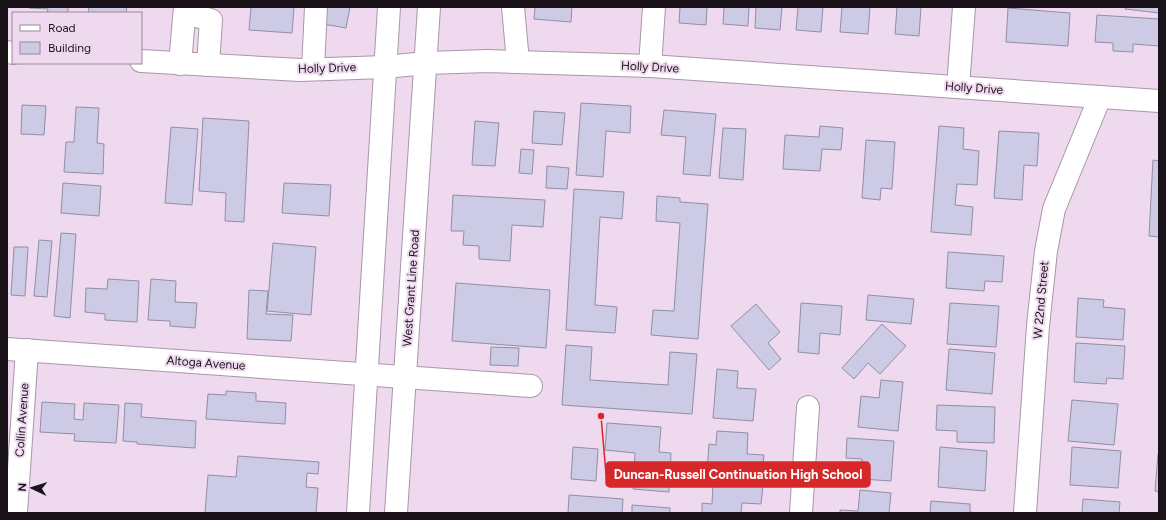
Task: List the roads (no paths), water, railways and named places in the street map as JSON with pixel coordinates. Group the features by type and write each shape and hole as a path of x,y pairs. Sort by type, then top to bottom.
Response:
{"street":[{"path":"313,69 316,7"},
{"path":"358,513 389,7"},
{"name":"West Grant Line Road","path":"396,513 430,7"},
{"path":"513,7 518,62"},
{"path":"650,66 654,7"},
{"path":"958,87 964,7"},
{"path":"180,64 185,10 211,20 208,66"},
{"name":"Holly Drive","path":"142,61 300,70 426,63 518,62 650,66 1159,101"},
{"name":"W 22nd Street","path":"1026,513 1038,326 1046,251 1054,209 1100,97"},
{"name":"Altoga Avenue","path":"17,350 531,386"},
{"name":"Collin Avenue","path":"16,513 17,350"},
{"path":"801,513 808,407"}],"place":[{"name":"Duncan-Russell Continuation High School","path":"601,416"}]}
